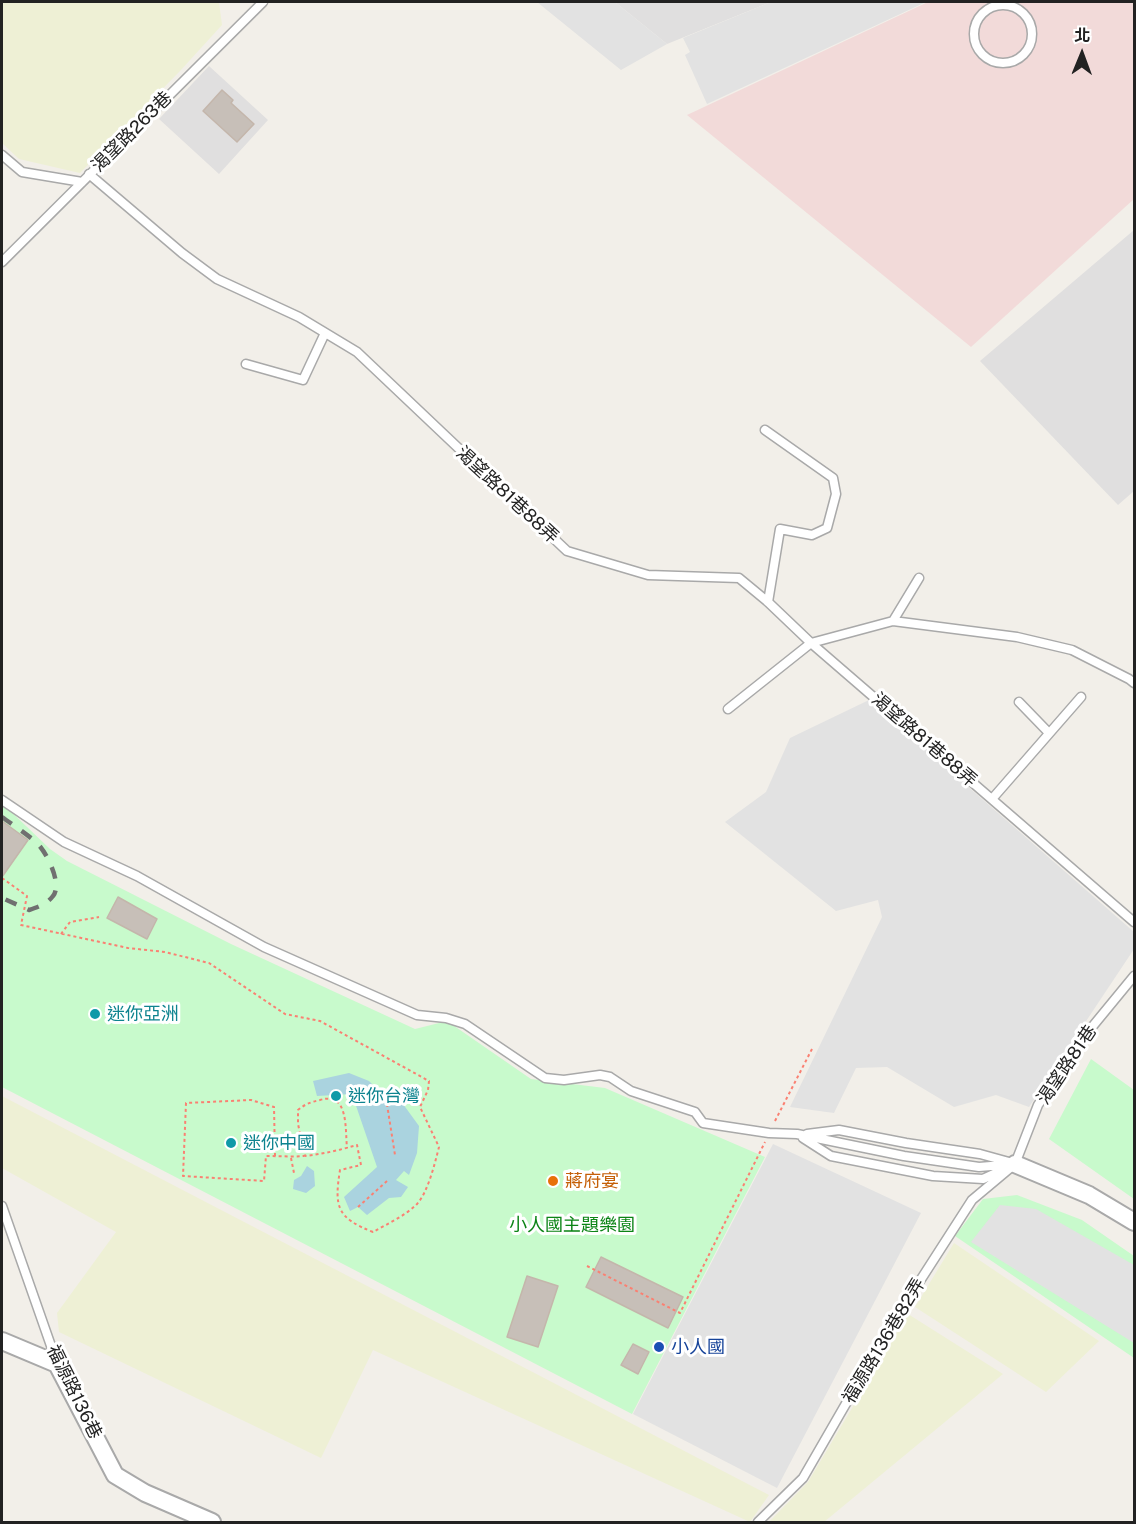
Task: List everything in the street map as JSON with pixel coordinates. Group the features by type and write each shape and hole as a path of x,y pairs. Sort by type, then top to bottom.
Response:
{"street":[{"path":"1015,1164 1089,1195 1134,1222"},
{"path":"2,1341 57,1364"},
{"name":"福源路136巷","path":"57,1364 115,1475 145,1493 212,1522"}],"lane":[{"name":"渴望路263巷","path":"2,262 263,2"},
{"path":"1015,7 1029,20 1032,38 1029,48 1015,61 1006,63 987,59 975,44 975,24 980,16 987,9 996,5 1006,4 1015,7 1024,2"},
{"path":"2,155 22,172 82,182"},
{"name":"渴望路81巷88弄","path":"89,174 182,253 217,279 299,317 357,352 567,551 648,575 739,578 1134,922"},
{"path":"246,364 303,380 325,333"},
{"path":"765,430 832,478 836,494 828,528 812,535 780,530 768,602"},
{"path":"893,621 919,578"},
{"path":"728,709 811,643 893,621 1017,637 1072,650 1134,683"},
{"path":"992,799 1081,696"},
{"path":"1019,702 1049,733"},
{"path":"2,800 64,842 137,876 264,947 417,1015 446,1018 465,1024 545,1078 564,1080 600,1075 610,1077 631,1091 695,1112 703,1123 770,1133 797,1134 839,1130 980,1154 1015,1164"},
{"name":"渴望路81巷","path":"1015,1164 1038,1105 1083,1038 1134,976"},
{"path":"797,1134 904,1156 979,1167 1015,1164"},
{"path":"797,1134 831,1156 933,1176 983,1179 1015,1164"},
{"name":"福源路136巷82弄","path":"758,1522 803,1478 889,1329 972,1200 1015,1164"},
{"name":"福源路136巷","path":"2,1206 57,1364"}],"path":[{"path":"2,878 27,896 21,925 128,948 165,952 209,963 285,1014 320,1021 429,1081 428,1090 420,1107 439,1147 429,1179 417,1203 395,1220 373,1232 352,1224 338,1208 340,1170 361,1165 357,1145 305,1156 291,1157 266,1156 264,1181 183,1176 186,1103 251,1100 274,1107 275,1156"},
{"path":"61,933 70,922 99,917"},
{"path":"587,1266 680,1312 812,1049"},
{"path":"305,1156 298,1124 298,1110 305,1104 327,1097 337,1099 342,1106 347,1148"},
{"path":"386,1098 395,1155"},
{"path":"291,1157 294,1173"},
{"path":"358,1207 387,1181"}],"shaded area":[{"path":"537,2 615,2 667,44 621,70"},
{"path":"615,2 771,2 667,44"},
{"path":"771,2 926,2 707,104 685,55 690,52 683,38"},
{"path":"928,2 1134,2 1134,199 971,347 687,115"},
{"path":"209,66 268,120 219,174 159,119"},
{"path":"1134,230 1134,491 1118,505 980,361"},
{"path":"869,700 1134,932 1134,949 1029,1107 996,1095 954,1107 887,1067 856,1068 834,1113 790,1107 882,917 878,900 836,911 725,822 766,792 790,738"},
{"path":"773,1144 921,1213 777,1488 633,1414"},
{"path":"1000,1205 1036,1209 1134,1265 1134,1343 971,1242"}],"green space":[{"path":"2,2 219,2 222,25 80,173 19,159 2,143"},
{"name":"小人國主題樂園","path":"2,803 50,849 67,861 231,944 415,1029 447,1021 531,1079 605,1088 765,1157 632,1414 2,1087"},
{"path":"1091,1059 1134,1090 1134,1199 1049,1139"},
{"path":"2,1096 769,1495 750,1522 373,1350 321,1458 59,1332 57,1313 116,1232 2,1168"},
{"path":"1017,1195 1082,1220 1134,1256 1134,1358 955,1236 983,1199"},
{"path":"954,1243 1099,1341 1046,1392 915,1307"},
{"path":"908,1314 1003,1374 824,1522 769,1522 808,1482"}],"water":[{"path":"349,1073 369,1081 386,1098 395,1093 419,1126 417,1153 409,1175 404,1171 396,1180 408,1187 401,1197 389,1198 367,1215 358,1207 350,1211 344,1197 377,1167 352,1094 317,1096 313,1081"},
{"path":"307,1166 314,1171 315,1186 306,1193 293,1189 294,1180 301,1176"}],"building":[{"path":"222,90 233,100 231,103 254,124 237,142 203,111"},
{"path":"2,821 28,840 2,877"},
{"path":"118,897 157,919 147,939 107,918"},
{"path":"601,1257 683,1297 668,1328 586,1287"},
{"path":"527,1276 558,1286 538,1347 507,1337"},
{"path":"633,1344 649,1352 638,1374 621,1365"}],"railway":[{"path":"2,817 40,846 52,868 56,884 56,891 51,899 29,910 2,898"}],"place":[{"name":"迷你亞洲","path":"95,1014"},
{"name":"迷你台灣","path":"336,1096"},
{"name":"迷你中國","path":"231,1143"},
{"name":"蔣府宴","path":"553,1181"},
{"name":"小人國","path":"659,1347"}]}
